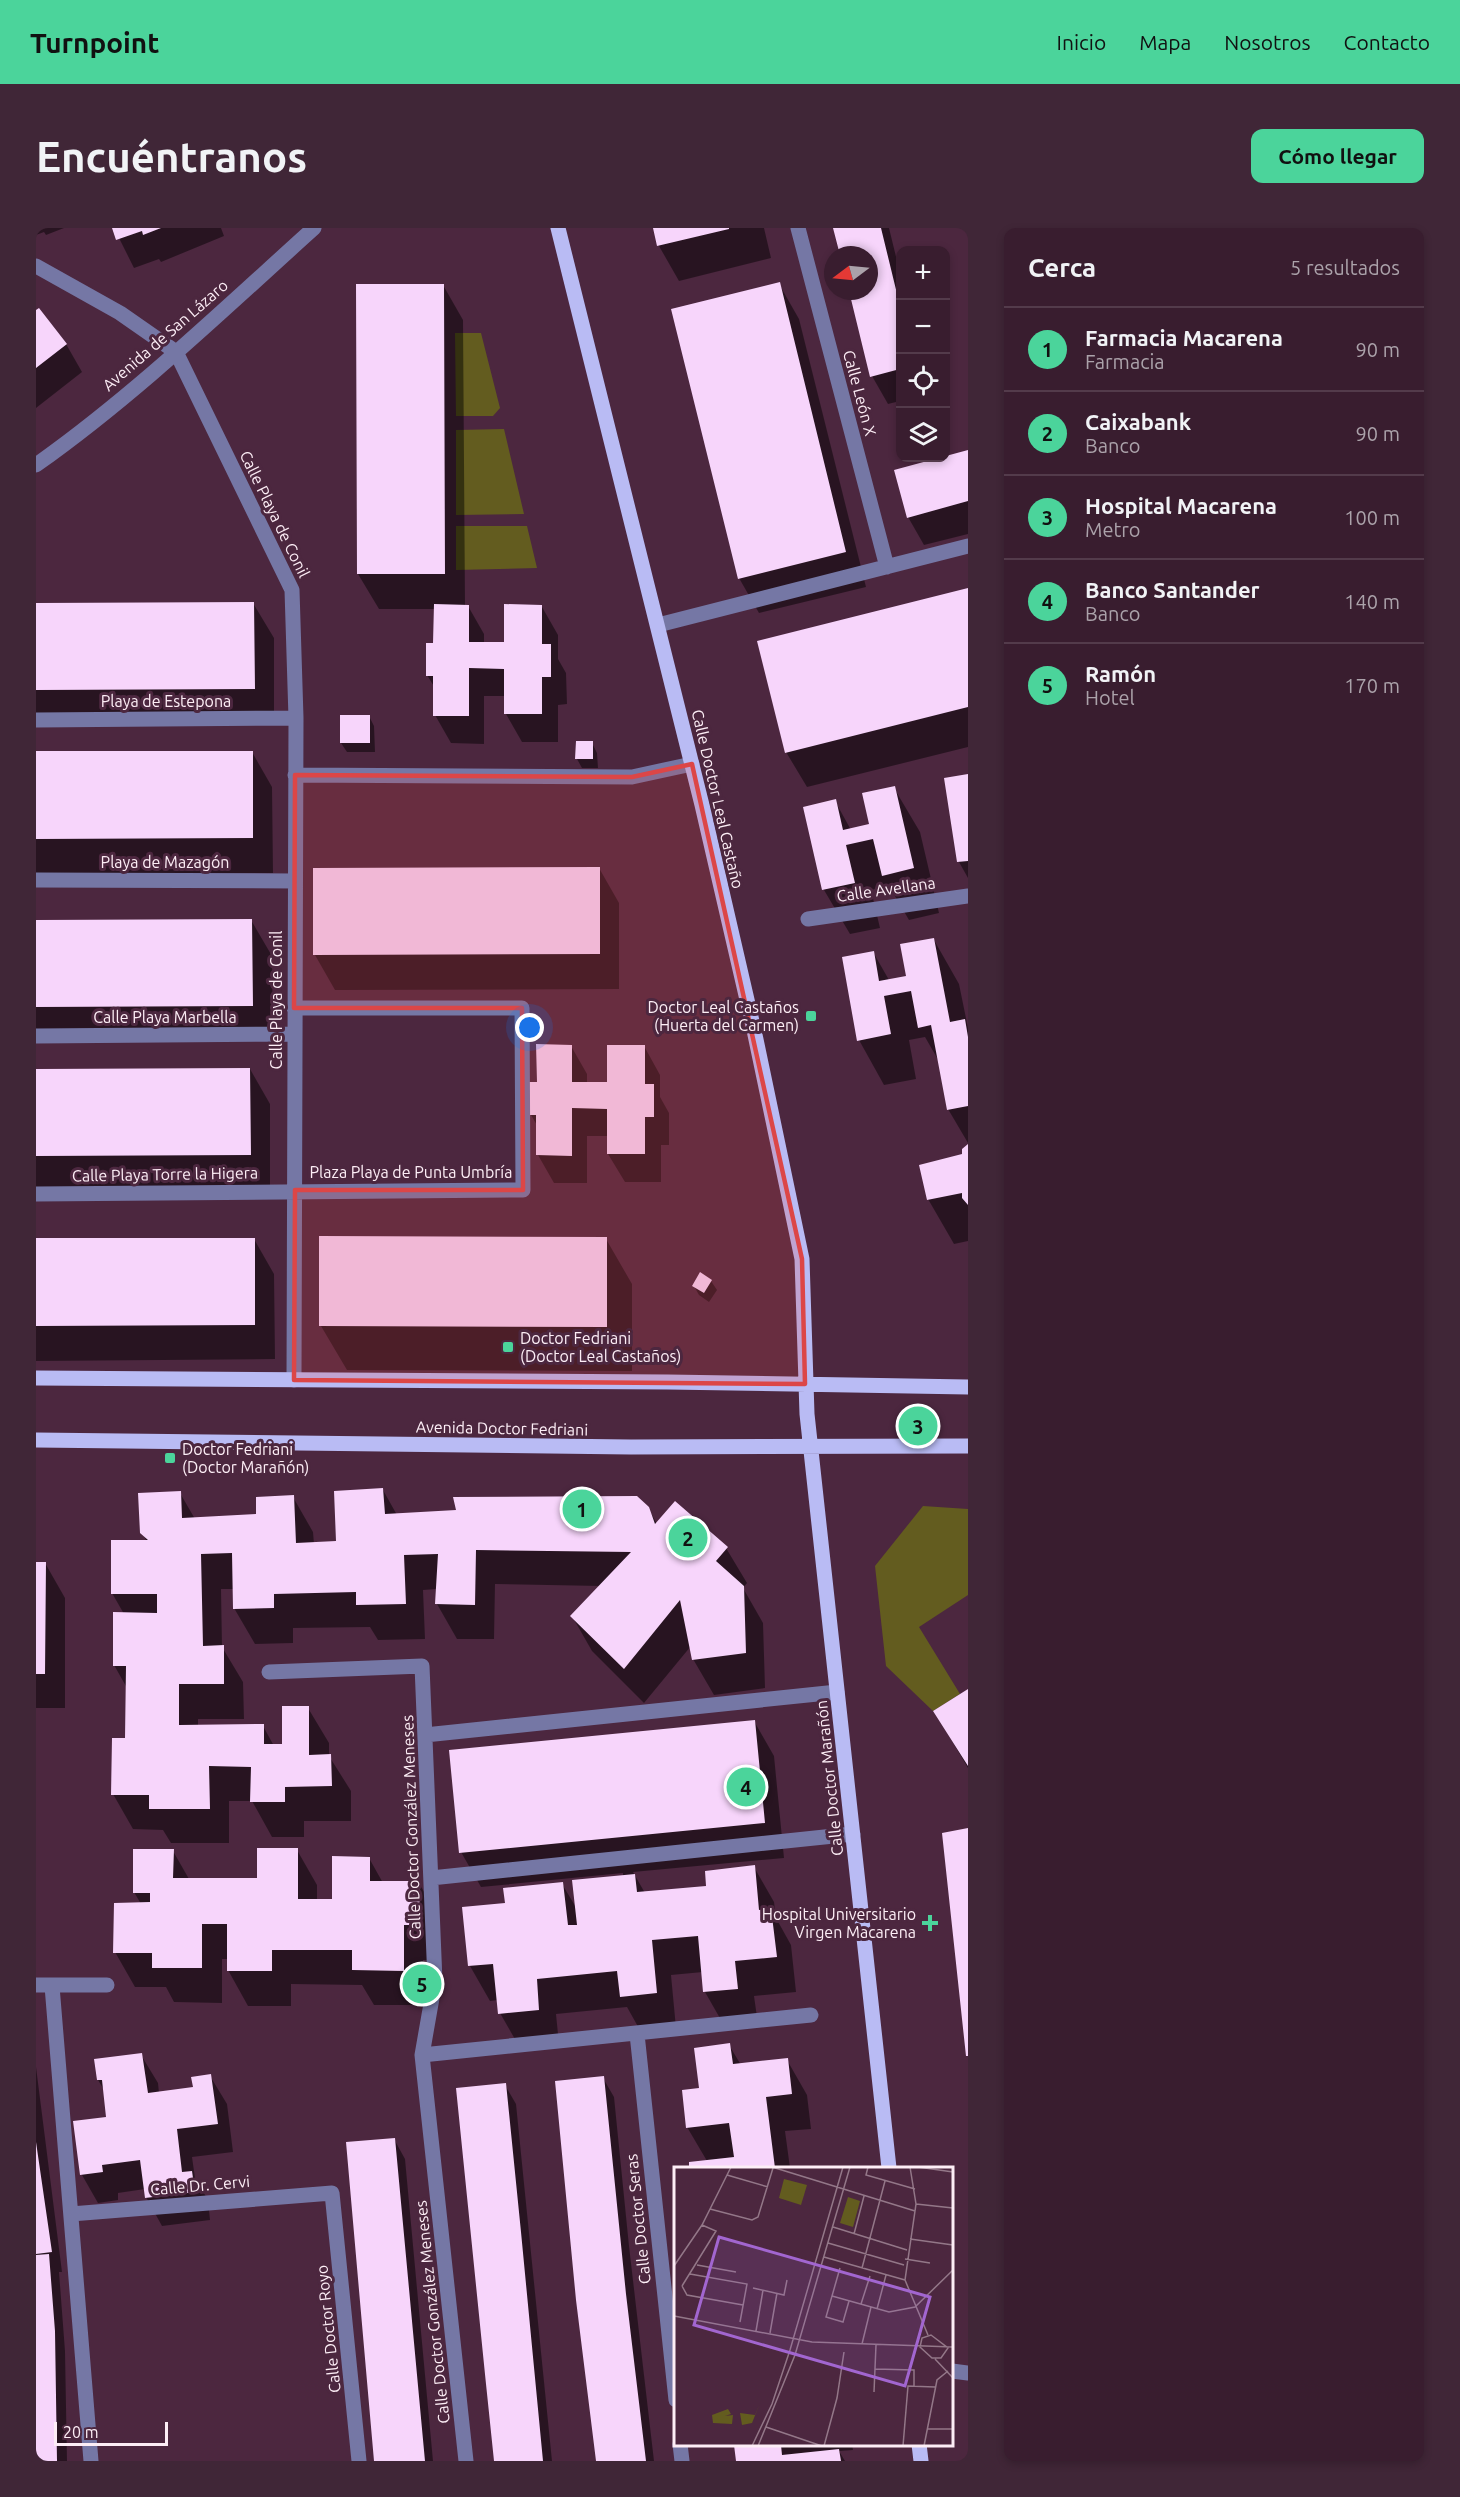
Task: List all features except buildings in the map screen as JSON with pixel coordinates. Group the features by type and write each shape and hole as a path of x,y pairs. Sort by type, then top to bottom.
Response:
{"main road":[{"name":"Calle Doctor Leal Castaño","path":"558,228 692,764 754,1030 802,1259 804,1384"},
{"path":"36,1378 968,1387"},
{"name":"Calle Doctor Marañón","path":"804,1384 889,2167"},
{"name":"Avenida Doctor Fedriani","path":"36,1440 631,1447 968,1446"},
{"path":"919,2446 921,2461"}],"street":[{"name":"Avenida de San Lázaro","path":"36,465 66,444 176,352 314,228"},
{"name":"Calle León X","path":"798,228 887,567"},
{"path":"36,266 120,313 176,352"},
{"name":"Calle Playa de Conil","path":"176,352 292,590 296,718 295,1190"},
{"path":"657,625 968,546"},
{"name":"Playa de Estepona","path":"36,720 296,718"},
{"path":"295,775 632,777 692,764"},
{"name":"Playa de Mazagón","path":"36,880 295,881"},
{"name":"Calle Avellana","path":"808,919 968,896"},
{"name":"Plaza Playa de Punta Umbría","path":"294,1008 522,1008 523,1190 295,1190 294,1380"},
{"name":"Calle Playa Marbella","path":"36,1036 294,1034"},
{"name":"Calle Playa Torre la Higera","path":"36,1194 295,1190"},
{"name":"Calle Doctor González Meneses","path":"269,1672 422,1666 435,1981 422,2055 466,2461"},
{"path":"425,1734 837,1692"},
{"path":"430,1878 853,1834"},
{"path":"36,1985 106,1985"},
{"path":"52,1986 91,2461"},
{"path":"422,2055 811,2015"},
{"name":"Calle Doctor Seras","path":"637,2034 674,2390"},
{"name":"Calle Dr. Cervi","path":"71,2214 332,2193"},
{"name":"Calle Doctor Royo","path":"332,2193 359,2461"},
{"path":"953,2371 968,2373"},
{"path":"680,2446 682,2461"}],"highlighted area":[{"path":"692,764 802,1259 805,1384 294,1380 295,1190 523,1190 522,1008 294,1008 295,775 632,777"}],"shaded area":[{"path":"455,333 481,333 500,408 493,416 456,416"},
{"path":"504,429 524,514 456,515 456,430"},
{"path":"456,526 527,526 537,568 456,570"},
{"path":"923,1506 968,1509 968,1595 919,1627 960,1694 933,1711 886,1666 875,1566"}],"place":[{"name":"Doctor Leal Castaños (Huerta del Carmen)","path":"811,1016"},
{"name":"Doctor Fedriani (Doctor Leal Castaños)","path":"508,1347"},
{"name":"Hospital Macarena","path":"918,1426"},
{"name":"Doctor Fedriani (Doctor Marañón)","path":"170,1458"},
{"name":"Farmacia Macarena","path":"582,1509"},
{"name":"Caixabank","path":"688,1538"},
{"name":"Banco Santander","path":"746,1787"},
{"name":"Hospital Universitario Virgen Macarena","path":"930,1923"},
{"name":"Ramón","path":"422,1984"}]}
